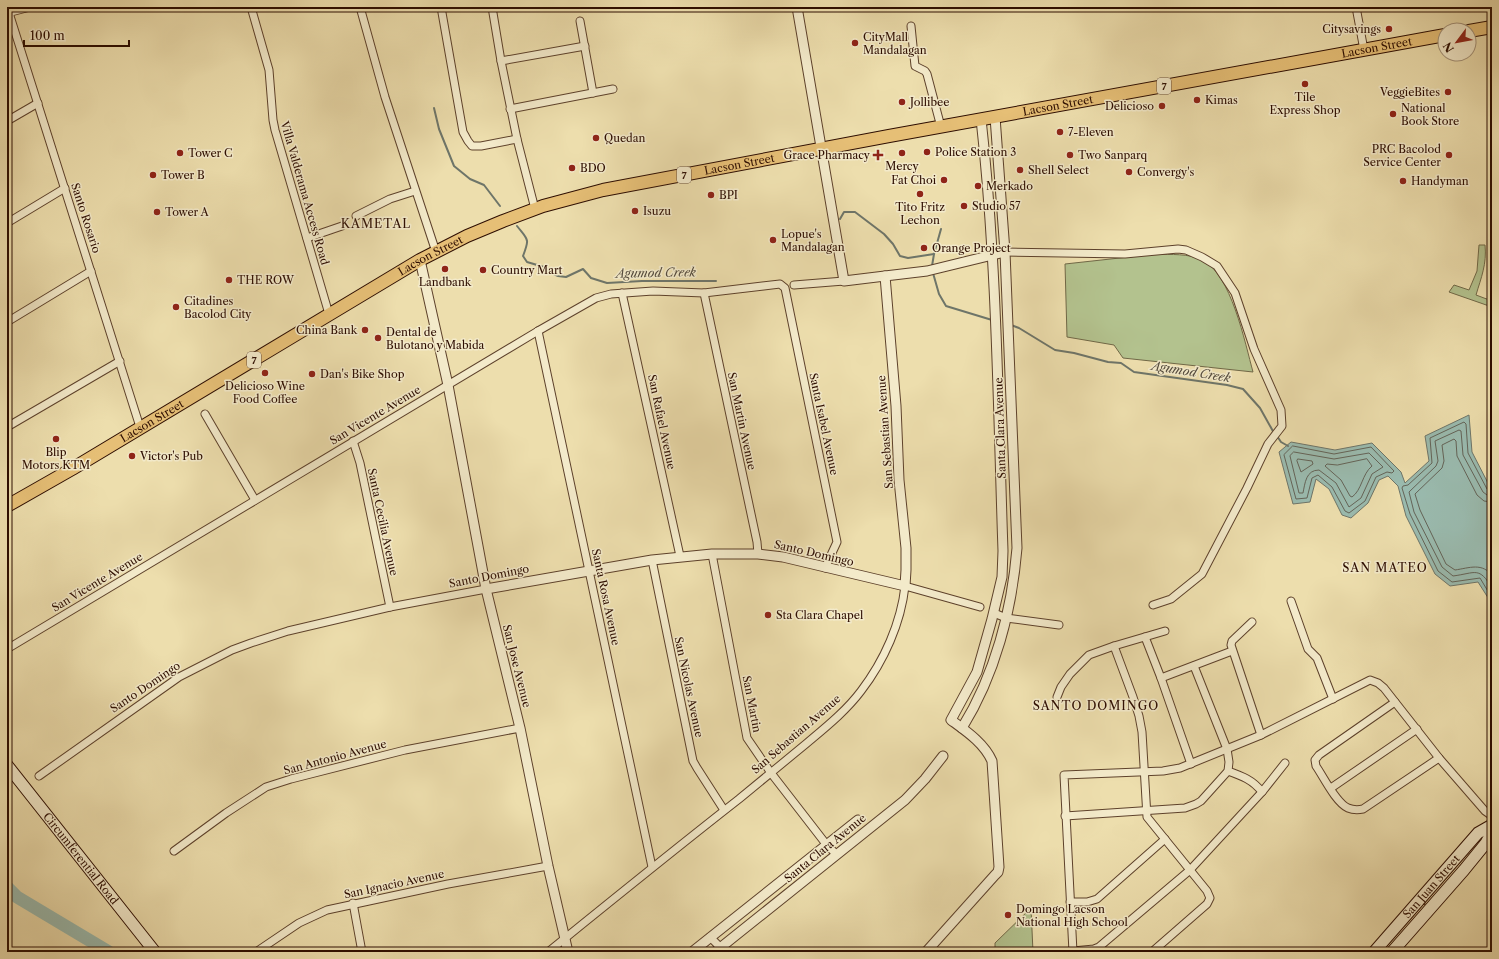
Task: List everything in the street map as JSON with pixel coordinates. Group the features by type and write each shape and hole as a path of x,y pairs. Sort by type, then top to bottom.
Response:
{"main road":[{"path":"1477,30 1492,27"},
{"name":"Lacson Street","path":"7,506 72,469 420,260 467,236 535,209 603,190 822,148 1437,36"},
{"name":"Lacson Street","path":"7,498 32,483 72,469"},
{"name":"Lacson Street","path":"7,515 40,496 72,469"},
{"name":"Circumferential Road","path":"7,765 155,952"},
{"name":"San Juan Street","path":"1374,952 1478,832 1492,825 1491,834 1486,843 1392,952"}],"street":[{"name":"Santo Rosario","path":"30,7 14,10 11,12 10,16 140,427"},
{"name":"Villa Valderama Access Road","path":"251,7 269,70 275,130 328,314"},
{"path":"360,7 385,97 436,252"},
{"path":"441,7 463,132 468,141 472,146 481,146 517,139"},
{"path":"492,7 510,109 535,209"},
{"path":"797,7 844,281"},
{"path":"1356,7 1364,50"},
{"path":"580,21 593,93"},
{"path":"911,26 915,66 925,71 927,74 941,127"},
{"path":"501,61 585,46"},
{"path":"510,109 613,89"},
{"path":"7,121 38,103"},
{"name":"Santa Clara Avenue","path":"981,119 987,170 992,255 1003,551 1002,577 994,613 977,672 951,720 962,728 972,713 989,676 1006,618 1015,578 1017,548 1004,252 995,117"},
{"path":"7,223 65,188"},
{"path":"356,216 390,199 415,191"},
{"path":"307,238 342,226"},
{"path":"794,285 927,272 1004,252 1124,254 1178,249 1186,250 1217,266 1235,293 1254,349 1281,410 1282,426 1270,441 1202,574 1171,599 1153,605"},
{"name":"San Jose Avenue","path":"420,260 448,384 486,588 520,728 548,866 568,952"},
{"path":"7,322 91,271"},
{"name":"San Sebastian Avenue","path":"548,952 771,773 827,726 861,691 880,661 894,631 903,603 906,570 906,548 899,480 896,406 885,276"},
{"name":"San Vicente Avenue","path":"7,648 448,384 596,298 622,293 653,291 704,293 780,284"},
{"name":"Santa Isabel Avenue","path":"780,284 785,288 837,542 826,568"},
{"name":"San Rafael Avenue","path":"622,293 680,556"},
{"name":"San Martin Avenue","path":"704,293 757,542 758,554"},
{"name":"Santa Rosa Avenue","path":"538,331 652,867"},
{"path":"7,427 120,361"},
{"path":"204,414 255,500"},
{"name":"Santa Cecilia Avenue","path":"353,441 360,463 390,608"},
{"name":"San Martin","path":"712,554 747,738 771,773 826,844 836,854"},
{"name":"Santo Domingo","path":"39,776 179,677 232,650 288,631 486,588 680,556 758,554 783,557 905,586 980,608"},
{"name":"San Nicolas Avenue","path":"652,560 693,761 724,810"},
{"path":"1291,601 1308,649 1317,658 1333,698"},
{"path":"994,613 1006,618 1059,625"},
{"path":"1252,622 1232,641 1231,645 1261,735"},
{"path":"1057,697 1061,687 1077,665 1089,655 1165,631"},
{"path":"1145,637 1191,764"},
{"path":"1114,646 1139,716 1142,732 1145,772 1146,812 1149,820 1208,891 1210,898 1207,904 1152,952"},
{"path":"1161,678 1232,651"},
{"path":"1065,816 1146,812 1185,808 1196,804 1228,771 1229,755 1194,666"},
{"path":"1285,763 1262,792 1190,870 1099,947 1094,949 1073,951 1064,775 1172,770 1191,764 1261,735 1370,680 1381,684 1439,758 1485,811 1492,816"},
{"path":"1395,702 1316,757 1316,766 1338,799 1347,808 1359,810 1363,809 1439,758"},
{"name":"San Antonio Avenue","path":"174,851 226,813 266,787 291,779 405,750 520,728"},
{"path":"926,952 998,872 999,867 992,761 987,751 962,728"},
{"path":"1331,788 1417,729"},
{"name":"Santa Clara Avenue","path":"720,951 836,854 904,800 925,779 943,756"},
{"path":"1228,771 1250,780 1262,792"},
{"name":"Santa Clara Avenue","path":"692,952 858,820"},
{"path":"1070,902 1087,902 1097,899 1165,839"},
{"name":"San Ignacio Avenue","path":"256,952 299,923 327,910 353,903 448,884 548,866"},
{"path":"353,903 362,952"},
{"path":"710,937 720,951"}],"green space":[{"path":"1479,245 1485,245 1485,258 1476,295 1492,301 1492,307 1449,292 1454,285 1469,290 1477,271"},
{"path":"1156,254 1191,256 1202,260 1212,267 1221,279 1229,294 1241,327 1253,372 1123,358 1114,345 1067,337 1065,264"},
{"path":"1031,908 1033,952 995,952 995,943"}],"water":[{"path":"1469,415 1472,452 1490,487 1492,488 1492,604 1478,582 1450,586 1435,574 1406,516 1398,486 1388,476 1379,480 1368,503 1351,518 1342,515 1329,489 1316,479 1310,502 1293,504 1279,452 1291,442 1335,450 1372,443 1401,472 1405,483 1429,461 1425,436"}],"waterway":[{"name":"Agumod Creek","path":"434,108 439,129 454,166 470,179 484,185 500,206"},
{"name":"Agumod Creek","path":"840,219 844,212 855,212 884,234 893,244 900,256 908,258 934,254"},
{"name":"Agumod Creek","path":"517,226 527,240 527,246 523,256 527,262 544,267 549,272 558,276 566,277 583,269 591,278 607,283 642,281 716,281"},
{"name":"Agumod Creek","path":"932,266 941,229"},
{"name":"Agumod Creek","path":"933,273 939,294 946,306 992,320"},
{"name":"Agumod Creek","path":"1011,325 1019,328 1055,350 1074,353 1108,362 1121,363 1134,372 1227,385 1243,389 1260,408 1274,433"},
{"name":"Agumod Creek","path":"1277,436 1281,442 1288,446"},
{"path":"7,887 17,897 109,952"}],"place":[{"name":"Citysavings","path":"1389,29"},
{"name":"CityMall Mandalagan","path":"855,43"},
{"name":"Tile Express Shop","path":"1305,84"},
{"name":"VeggieBites","path":"1448,92"},
{"name":"Kimas","path":"1197,100"},
{"name":"Jollibee","path":"902,102"},
{"name":"Delicioso","path":"1162,106"},
{"name":"National Book Store","path":"1393,114"},
{"name":"7-Eleven","path":"1060,132"},
{"name":"Quedan","path":"596,138"},
{"name":"Police Station 3","path":"927,152"},
{"name":"Tower C","path":"180,153"},
{"name":"Mercy","path":"902,153"},
{"name":"Grace Pharmacy","path":"878,155"},
{"name":"Two Sanparq","path":"1070,155"},
{"name":"PRC Bacolod Service Center","path":"1449,155"},
{"name":"BDO","path":"572,168"},
{"name":"Shell Select","path":"1020,170"},
{"name":"Convergy's","path":"1129,172"},
{"name":"Tower B","path":"153,175"},
{"name":"Fat Choi","path":"944,180"},
{"name":"Handyman","path":"1403,181"},
{"name":"Merkado","path":"978,186"},
{"name":"Tito Fritz Lechon","path":"920,194"},
{"name":"BPI","path":"711,195"},
{"name":"Studio 57","path":"964,206"},
{"name":"Isuzu","path":"635,211"},
{"name":"Tower A","path":"157,212"},
{"name":"Lopue's Mandalagan","path":"773,240"},
{"name":"Orange Project","path":"924,248"},
{"name":"Landbank","path":"445,269"},
{"name":"Country Mart","path":"483,270"},
{"name":"THE ROW","path":"229,280"},
{"name":"Citadines Bacolod City","path":"176,307"},
{"name":"China Bank","path":"365,330"},
{"name":"Dental de Bulotano y Mabida","path":"378,338"},
{"name":"Delicioso Wine Food Coffee","path":"265,373"},
{"name":"Dan's Bike Shop","path":"312,374"},
{"name":"Blip Motors KTM","path":"56,439"},
{"name":"Victor's Pub","path":"132,456"},
{"name":"Sta Clara Chapel","path":"768,615"},
{"name":"Domingo Lacson National High School","path":"1008,915"}],"district":[{"name":"KAMETAL","path":"376,224"},
{"name":"SAN MATEO","path":"1385,568"},
{"name":"SANTO DOMINGO","path":"1096,706"}]}
